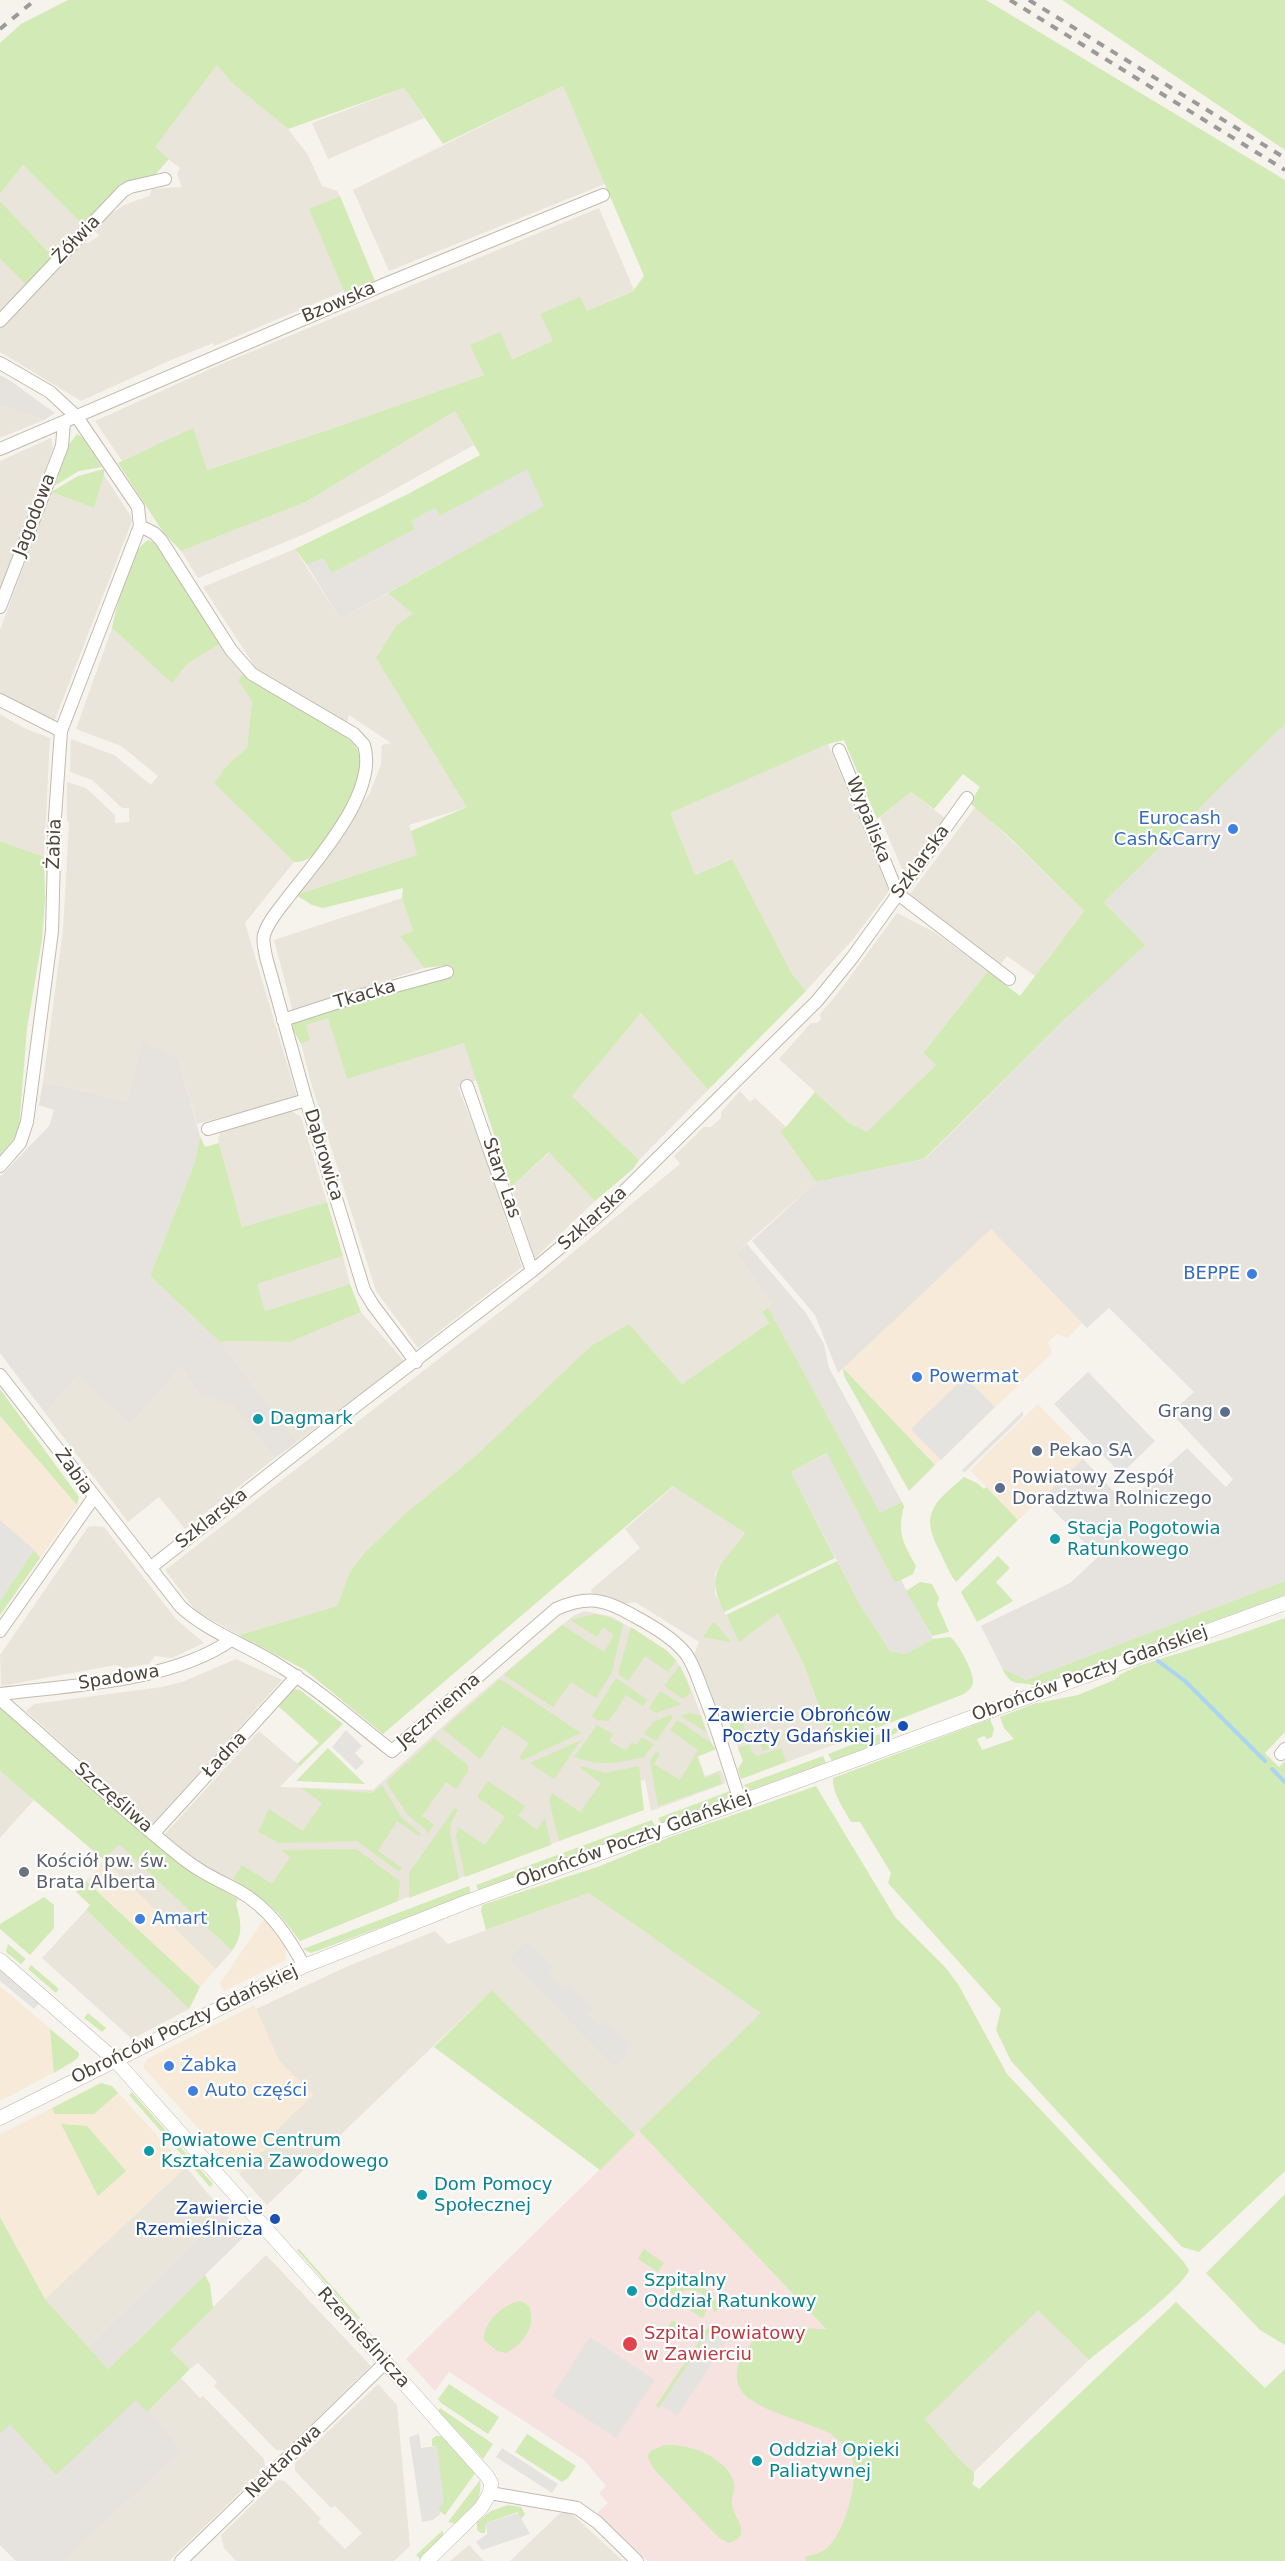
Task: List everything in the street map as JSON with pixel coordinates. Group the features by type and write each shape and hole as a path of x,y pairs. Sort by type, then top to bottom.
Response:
{"street":[{"name":"Żółwia","path":"0,321 123,192 130,187 165,179"},
{"name":"Bzowska","path":"0,449 383,285 603,195"},
{"path":"0,363 50,392 76,417 138,507 140,526"},
{"name":"Jagodowa","path":"0,607 62,446 64,422"},
{"name":"Dąbrowica","path":"140,526 161,540 231,650 259,679 354,734 360,738 366,750 364,773 357,800 266,930 266,957 306,1100 364,1290 416,1362"},
{"name":"Żabia","path":"0,1166 20,1143 27,1122 52,932 55,817 61,732 140,526"},
{"path":"0,700 61,732"},
{"name":"Wypaliska","path":"839,750 898,894"},
{"name":"Szklarska","path":"150,1568 532,1271 604,1211 817,1001 852,958 967,798"},
{"path":"898,894 1009,979"},
{"name":"Tkacka","path":"283,1020 351,998 447,972"},
{"name":"Stary Las","path":"467,1086 532,1271"},
{"path":"208,1129 306,1100"},
{"name":"Żabia","path":"0,1375 94,1497 0,1631"},
{"name":"Jęczmienna","path":"94,1497 172,1597 191,1616 297,1676 392,1751 556,1610 572,1602 586,1600 610,1604 638,1618 670,1639 685,1653 705,1698 740,1801"},
{"name":"Obrońców Poczty Gdańskiej","path":"0,2118 304,1966 469,1900 1285,1603"},
{"name":"Spadowa","path":"0,1696 167,1671 205,1655 231,1640"},
{"name":"Ładna","path":"153,1834 297,1676"},
{"name":"Szczęśliwa","path":"0,1696 153,1834 199,1872 239,1892 265,1910 294,1946 304,1966"},
{"name":"Rzemieślnicza","path":"0,1960 115,2060 487,2476 491,2483 490,2493"},
{"name":"Nektarowa","path":"180,2561 386,2362"},
{"path":"427,2561 481,2508 490,2493 577,2508 597,2522 637,2561"}],"shaded area":[{"path":"217,65 233,84 288,129 308,155 322,186 337,191 340,196 310,209 344,291 214,346 213,343 171,360 81,401 0,352 0,327 80,243 88,243 99,236 94,229 108,213 149,196 152,189 182,187 177,174 180,168 154,148"},
{"path":"563,86 605,184 389,271 353,190"},
{"path":"404,88 424,118 328,159 312,123"},
{"path":"23,165 85,227 54,258 0,201 0,194"},
{"path":"599,208 634,290 587,311 540,314 554,341 511,359 471,345 484,375 206,470 193,429 122,461 95,421 219,365"},
{"path":"0,259 27,286 0,316"},
{"path":"0,375 55,413 44,420 0,406"},
{"path":"0,406 44,420 0,438"},
{"path":"455,411 474,445 377,499 307,533 198,578 181,551 306,502"},
{"path":"51,438 53,448 0,591 0,461"},
{"path":"527,468 545,506 340,619 307,565 323,558 332,573 415,529 410,521 435,508 440,516"},
{"path":"104,475 132,521 54,722 0,693 0,630 51,492 94,508"},
{"path":"295,549 340,619 388,593 414,614 376,658 468,807 409,825 418,855 296,895 370,793 381,764 382,745 391,743 349,715 347,722 261,676 203,587"},
{"path":"112,628 172,682 188,663 220,644 244,673 238,680 252,700 247,748 228,764 214,783 294,862 245,923 297,1097 197,1124 178,1059 142,1041 127,1101 43,1082 63,930 69,823 67,821 67,782 86,788 115,815 115,823 129,822 129,808 122,808 92,780 70,772 71,739 114,755 151,785 158,776 121,746 76,729"},
{"path":"0,714 24,728 50,738 44,857 0,841"},
{"path":"1285,724 1285,1581 1026,1680 1002,1668 981,1626 1070,1583 1098,1557 1042,1498 1083,1459 1126,1504 1187,1448 1226,1487 1233,1479 1171,1413 1194,1392 1109,1308 1087,1328 991,1229 838,1373 815,1315 752,1241 816,1182 925,1159 1066,1018 1144,945 1104,902"},
{"path":"828,744 889,891 854,938 806,991 792,974 731,859 695,875 669,813"},
{"path":"911,792 945,818 904,874 880,817"},
{"path":"976,806 1084,911 1035,976 1007,956 999,966 909,895"},
{"path":"402,898 413,931 400,936 424,968 293,1012 274,940"},
{"path":"897,913 934,932 988,971 923,1053 937,1065 867,1133 849,1123 779,1059 811,1023 817,1023 821,1019 820,1014"},
{"path":"641,1013 708,1090 639,1160 572,1096"},
{"path":"328,1017 347,1079 464,1042 477,1080 458,1087 484,1154 522,1267 418,1348 376,1291 313,1090 301,1044 310,1040 305,1025"},
{"path":"142,1040 178,1059 200,1136 195,1162 150,1276 222,1344 297,1442 275,1458 231,1402 228,1404 204,1396 194,1387 181,1367 130,1424 77,1376 45,1413 0,1353 0,1177 49,1126 54,1110 39,1105 43,1082 127,1101"},
{"path":"740,1091 750,1102 755,1098 786,1127 780,1131 816,1182 736,1253 772,1303 762,1312 769,1323 682,1384 629,1324 406,1513 365,1552 350,1572 337,1606 239,1635 196,1611 165,1570 514,1301 680,1164 674,1156 704,1127 711,1127 721,1118 721,1112"},
{"path":"291,1111 301,1117 327,1202 242,1227 218,1139 221,1131"},
{"path":"550,1152 595,1201 535,1258 511,1187"},
{"path":"991,1229 1082,1323 1068,1338 1057,1334 1048,1342 1052,1353 935,1465 843,1368"},
{"path":"747,1244 806,1313 824,1344 829,1368 902,1502 880,1514 768,1307 772,1303 736,1253"},
{"path":"343,1256 350,1284 265,1311 256,1284"},
{"path":"361,1312 404,1361 297,1442 222,1344 224,1341 290,1342"},
{"path":"181,1367 194,1387 231,1401 275,1458 185,1529 159,1497 128,1522 45,1413 77,1376 130,1424"},
{"path":"1088,1372 1155,1441 1121,1474 1054,1404"},
{"path":"965,1377 995,1407 941,1460 911,1429"},
{"path":"1038,1404 1087,1455 1018,1520 970,1470"},
{"path":"1023,1411 1023,1416 965,1472 961,1471"},
{"path":"0,1416 77,1505 0,1615"},
{"path":"828,1453 895,1583 901,1580 933,1639 905,1654 890,1651 859,1603 791,1472"},
{"path":"674,1486 745,1533 715,1573 715,1594 739,1641 778,1612 804,1665 833,1745 741,1779 738,1769 743,1761 724,1709 715,1705 693,1657 699,1642 635,1602 625,1604 592,1593 591,1590 640,1548 625,1529"},
{"path":"0,1520 34,1550 0,1601"},
{"path":"88,1527 104,1527 176,1619 204,1643 172,1658 155,1656 149,1664 124,1668 116,1665 1,1686 0,1655"},
{"path":"584,1611 613,1617 666,1650 676,1660 687,1679 714,1749 698,1756 705,1776 721,1770 726,1783 651,1811 645,1780 625,1785 632,1814 398,1901 300,1941 279,1911 265,1899 229,1878 199,1867 164,1835 259,1731 300,1766 280,1787 373,1790 464,1707 573,1616"},
{"path":"236,1659 282,1680 152,1825 26,1711 34,1704 162,1687 182,1682"},
{"path":"346,1730 362,1746 355,1753 364,1762 356,1770 332,1747"},
{"path":"0,1771 34,1800 0,1838"},
{"path":"119,1843 232,1951 216,1969 104,1860"},
{"path":"104,1860 216,1969 200,1987 86,1881"},
{"path":"589,1893 762,2013 635,2135 492,1990 267,2205 239,2174 275,2140 271,2135 313,2095 279,2061 256,2009 346,1967 435,1931 448,1944"},
{"path":"86,1910 189,2009 132,2039 42,1958"},
{"path":"264,1919 286,1945 285,1960 224,1991 220,1983"},
{"path":"528,1941 555,1968 549,1974 563,1988 568,1983 593,2008 588,2014 599,2025 605,2020 630,2045 625,2051 628,2055 615,2067 509,1959"},
{"path":"0,1968 40,2002 34,2009 0,1981"},
{"path":"0,1986 79,2053 78,2058 72,2063 0,2101"},
{"path":"254,2005 279,2061 313,2095 271,2135 275,2140 239,2174 143,2067 147,2059"},
{"path":"101,2083 112,2086 186,2167 45,2299 0,2217 0,2134"},
{"name":"Szpital Powiatowy w Zawierciu","path":"639,2131 957,2468 859,2561 648,2561 597,2513 608,2503 599,2493 606,2486 584,2460 449,2372 435,2391 406,2359"},
{"path":"186,2167 224,2213 88,2347 45,2299"},
{"path":"224,2213 245,2236 108,2369 88,2347"},
{"path":"266,2255 371,2366 285,2450 276,2450 214,2386 217,2382 198,2363 190,2369 169,2350"},
{"path":"1038,2309 1089,2360 974,2472 961,2461 925,2419"},
{"path":"712,2328 728,2339 677,2416 661,2405"},
{"path":"590,2337 655,2380 616,2438 552,2396"},
{"path":"181,2378 200,2398 203,2396 264,2459 265,2468 169,2561 63,2561 182,2451 147,2412"},
{"path":"378,2384 397,2405 410,2546 394,2561 236,2561 224,2548 221,2535 278,2480 285,2481 321,2519 318,2522 345,2549 362,2533 335,2506 331,2508 295,2471 295,2463"},
{"path":"137,2399 182,2451 63,2561 16,2561 0,2545 0,2434 10,2423"},
{"path":"419,2434 421,2448 437,2446 444,2502 439,2508 440,2514 433,2520 422,2522 409,2437"},
{"path":"502,2448 558,2484 552,2493 496,2457"},
{"path":"570,2512 623,2561 510,2561 560,2513"},
{"path":"518,2513 530,2534 482,2550 476,2542 487,2534 486,2523"},
{"path":"469,2545 484,2561 450,2561"}],"green space":[{"path":"68,0 986,0 1285,180 1285,724 1104,902 1145,945 1066,1018 924,1159 816,1182 780,1131 815,1092 849,1123 867,1132 936,1065 923,1053 988,971 1020,996 1084,911 1006,834 970,803 980,787 963,774 934,809 911,792 877,819 844,740 828,744 670,813 695,875 732,859 792,974 806,991 708,1090 641,1013 572,1096 639,1160 633,1169 595,1201 549,1152 511,1187 464,1043 347,1079 328,1018 306,1025 310,1040 301,1044 292,1028 293,1023 337,1005 360,1002 453,977 450,965 424,968 400,936 413,931 402,898 403,888 323,908 312,905 296,895 417,855 411,831 467,807 376,658 397,625 413,614 388,593 544,506 527,469 440,516 435,508 411,521 415,529 332,573 323,558 307,565 295,549 408,494 480,455 455,411 306,502 181,551 163,532 118,463 193,428 207,470 484,375 470,345 500,332 512,359 553,341 540,314 580,297 587,311 633,291 644,276 563,86 443,144 404,88 288,129 233,84 217,65 155,147 169,159 153,177 123,184 85,227 23,165 0,194 0,43 21,24"},
{"path":"1062,0 1285,0 1285,150"},
{"path":"340,196 375,281 371,286 348,296 309,209"},
{"path":"0,201 54,258 27,286 0,259"},
{"path":"77,434 82,437 102,467 79,471 54,486 70,443"},
{"path":"104,469 94,508 51,492 78,476"},
{"path":"148,540 160,549 220,644 188,663 172,683 112,628 130,567 141,546"},
{"path":"244,673 323,720 351,741 357,749 360,759 359,779 351,799 319,850 308,859 294,862 214,783 228,764 247,748 252,701 238,680"},
{"path":"0,841 44,857 45,899 42,940 27,1028 19,1127 15,1138 0,1155"},
{"path":"200,1136 205,1147 219,1143 242,1227 327,1202 343,1256 257,1284 265,1311 350,1284 361,1312 290,1342 224,1341 222,1344 150,1276 195,1162"},
{"path":"768,1307 880,1513 902,1502 904,1506 901,1524 902,1538 916,1566 913,1574 895,1583 827,1453 791,1472 835,1558 724,1612 716,1587 718,1569 745,1533 673,1486 383,1734 305,1670 239,1635 337,1606 350,1572 365,1552 406,1513 479,1453 591,1346 629,1324 682,1384 769,1323 762,1312"},
{"path":"843,1368 935,1465 909,1491 844,1376"},
{"path":"0,1389 79,1497 77,1505 0,1416"},
{"path":"964,1477 984,1489 986,1487 1018,1520 956,1582 934,1539 930,1518 938,1502"},
{"path":"34,1550 40,1558 0,1615 0,1601"},
{"path":"998,1556 1010,1568 996,1582 1013,1601 977,1622 961,1592"},
{"path":"837,1561 859,1603 890,1651 905,1654 933,1639 950,1637 969,1666 973,1679 970,1689 964,1694 833,1745 804,1665 778,1613 739,1642 726,1615"},
{"path":"1285,1581 1285,1595 1036,1686 1013,1682 1002,1668 1026,1680"},
{"path":"920,1582 932,1584 939,1598 937,1604 949,1632 932,1636 906,1591"},
{"path":"595,1614 623,1624 612,1672 596,1698 571,1682 553,1707 504,1675 562,1625 604,1652 614,1635 603,1627 597,1637 570,1620"},
{"path":"1285,1618 1285,1732 1265,1753 1279,1767 1285,1761 1285,2171 1199,2252 1182,2247 1011,2061 996,2030 1001,2009 888,1883 891,1873 860,1822 851,1822 836,1795 833,1778 990,1719 994,1729 992,1737 987,1739 984,1736 977,1739 982,1750 1014,1739 1004,1728 1000,1717 1033,1704 1078,1695 1114,1680 1138,1666"},
{"path":"713,1622 716,1624 731,1642 703,1637"},
{"path":"631,1627 666,1650 676,1660 668,1672 645,1656 628,1681 618,1674"},
{"path":"680,1665 691,1692 683,1699 664,1686"},
{"path":"616,1678 648,1700 643,1706 626,1695 609,1721 597,1720 592,1716"},
{"path":"500,1679 581,1733 523,1760 519,1758 529,1743 503,1726 480,1759 443,1729"},
{"path":"292,1689 300,1690 343,1724 300,1766 297,1764 319,1743 277,1705"},
{"path":"660,1691 681,1704 656,1713 649,1708"},
{"path":"0,1704 144,1833 205,1879 238,1899 236,1904 240,1933 232,1951 119,1844 104,1860 0,1771"},
{"path":"690,1713 701,1716 706,1732 681,1716"},
{"path":"670,1715 673,1717 656,1741 644,1734 653,1722"},
{"path":"677,1720 710,1742 716,1749 697,1757 705,1778 718,1773 722,1784 658,1806 650,1761 656,1751 660,1754 654,1764 680,1780 698,1750 670,1730"},
{"path":"737,1720 742,1722 744,1727 742,1732 737,1734 732,1732 730,1727 732,1722"},
{"path":"597,1725 613,1734 609,1741 626,1751 632,1742 636,1745 642,1737 654,1744 644,1757 625,1761 601,1763 574,1757"},
{"path":"898,1727 899,1731 884,1741 832,1761 828,1754"},
{"path":"776,1733 780,1744 763,1751 758,1740"},
{"path":"434,1738 468,1765 468,1772 456,1789 446,1782 422,1816 434,1825 427,1834 426,1830 407,1814 386,1782"},
{"path":"581,1740 554,1779 530,1763"},
{"path":"750,1744 752,1752 757,1756 781,1748 786,1762 741,1779 738,1769 743,1761 738,1748"},
{"path":"328,1748 365,1784 296,1781"},
{"path":"823,1756 826,1763 748,1791 744,1785"},
{"path":"582,1766 605,1773 639,1766 644,1810 559,1841 549,1800 552,1793 580,1812 601,1783 580,1768"},
{"path":"488,1781 525,1806 518,1816 537,1830 545,1818 551,1845 465,1877 456,1835 459,1828 485,1845 505,1817 477,1797"},
{"path":"382,1785 401,1817 421,1834 419,1836 397,1821 378,1851 402,1868 399,1872 357,1841 279,1843 258,1832 269,1809 303,1831 322,1803 301,1788 372,1793"},
{"path":"816,1786 895,1917 945,1967 958,1984 1007,2074 1189,2270 1159,2303 1089,2360 1038,2310 925,2419 961,2461 974,2472 972,2484 979,2489 1176,2302 1265,2388 1285,2369 1285,2561 806,2561 805,2557 820,2553 834,2541 845,2519 854,2480 851,2455 844,2445 831,2434 760,2406 751,2400 742,2392 737,2371 745,2351 762,2335 772,2330 786,2327 826,2329 639,2131 761,2013 589,1893 486,1930 481,1911 482,1905 600,1866 670,1837"},
{"path":"730,1791 732,1793 729,1799 661,1824 658,1818"},
{"path":"455,1808 458,1810 451,1822 450,1833 459,1879 409,1898 409,1873"},
{"path":"652,1820 655,1826 479,1891 476,1885"},
{"path":"356,1849 400,1881 398,1901 300,1941 270,1906 233,1879 242,1865 272,1884 290,1857 281,1850"},
{"path":"86,1881 200,1987 189,2009 86,1910 90,1905 76,1892"},
{"path":"469,1886 471,1894 311,1953 303,1949"},
{"path":"44,1897 54,1905 54,1928 30,1955 0,1929 0,1924"},
{"path":"8,1944 26,1959 21,1964 6,1952"},
{"path":"31,1965 59,1989 56,1993 28,1969"},
{"path":"492,1990 635,2135 600,2170 434,2047"},
{"path":"88,2013 106,2028 102,2032 84,2018"},
{"path":"50,2029 79,2053 78,2058 54,2073"},
{"path":"101,2083 112,2086 118,2093 94,2114 55,2114 52,2108"},
{"path":"132,2092 213,2184 210,2187 129,2095"},
{"path":"61,2124 87,2126 126,2171 98,2196"},
{"path":"1285,2194 1285,2345 1260,2330 1206,2273"},
{"path":"0,2217 45,2299 108,2369 205,2275 210,2284 213,2308 170,2350 190,2369 147,2412 136,2400 56,2475 10,2424 0,2434"},
{"path":"299,2249 360,2318 358,2319 297,2250"},
{"path":"644,2249 664,2263 658,2272 638,2259"},
{"path":"678,2272 710,2293 715,2299 717,2311 714,2312 708,2300 699,2292 688,2290 676,2296 667,2290 670,2284 678,2289 681,2285 673,2280"},
{"path":"689,2298 703,2305 706,2310 704,2317 702,2318 684,2306 686,2303 684,2301"},
{"path":"521,2301 529,2306 530,2328 518,2345 506,2353 497,2351 484,2340 487,2327 502,2309"},
{"path":"672,2320 692,2332 687,2339 678,2338 673,2334 669,2326"},
{"path":"709,2326 712,2328 659,2408 656,2406"},
{"path":"449,2384 499,2417 488,2434 441,2403 438,2399"},
{"path":"440,2408 493,2444 483,2459 438,2411"},
{"path":"527,2434 576,2466 568,2478 562,2482 515,2452"},
{"path":"441,2436 476,2472 445,2515 439,2511 436,2446 432,2446 432,2439"},
{"path":"664,2445 684,2446 705,2453 723,2465 730,2473 734,2482 733,2510 741,2526 740,2536 736,2540 729,2543 719,2538 654,2469 647,2456 651,2451"},
{"path":"480,2480 479,2494 474,2505 456,2524 448,2522"},
{"path":"508,2505 521,2507 525,2514 519,2522 518,2512 486,2523 485,2533 477,2530 477,2522 491,2511"},
{"path":"443,2530 443,2538 420,2559 416,2555"}],"waterway":[{"path":"1158,1661 1185,1681 1265,1761"},
{"path":"1272,1769 1285,1782"}],"railway":[{"path":"0,29 35,0"},
{"path":"1010,0 1285,170"},
{"path":"1029,0 1285,158"}],"place":[{"name":"Eurocash Cash&Carry","path":"1233,829"},
{"name":"BEPPE","path":"1252,1274"},
{"name":"Powermat","path":"917,1377"},
{"name":"Grang","path":"1225,1412"},
{"name":"Dagmark","path":"258,1419"},
{"name":"Pekao SA","path":"1037,1451"},
{"name":"Powiatowy Zespół Doradztwa Rolniczego","path":"1000,1488"},
{"name":"Stacja Pogotowia Ratunkowego","path":"1055,1539"},
{"name":"Zawiercie Obrońców Poczty Gdańskiej II","path":"903,1726"},
{"name":"Kościół pw. św. Brata Alberta","path":"24,1872"},
{"name":"Amart","path":"140,1919"},
{"name":"Żabka","path":"169,2066"},
{"name":"Auto części","path":"193,2091"},
{"name":"Powiatowe Centrum Kształcenia Zawodowego","path":"149,2151"},
{"name":"Dom Pomocy Społecznej","path":"422,2195"},
{"name":"Zawiercie Rzemieślnicza","path":"275,2219"},
{"name":"Szpitalny Oddział Ratunkowy","path":"632,2291"},
{"name":"Szpital Powiatowy w Zawierciu","path":"630,2344"},
{"name":"Oddział Opieki Paliatywnej","path":"757,2461"}]}
